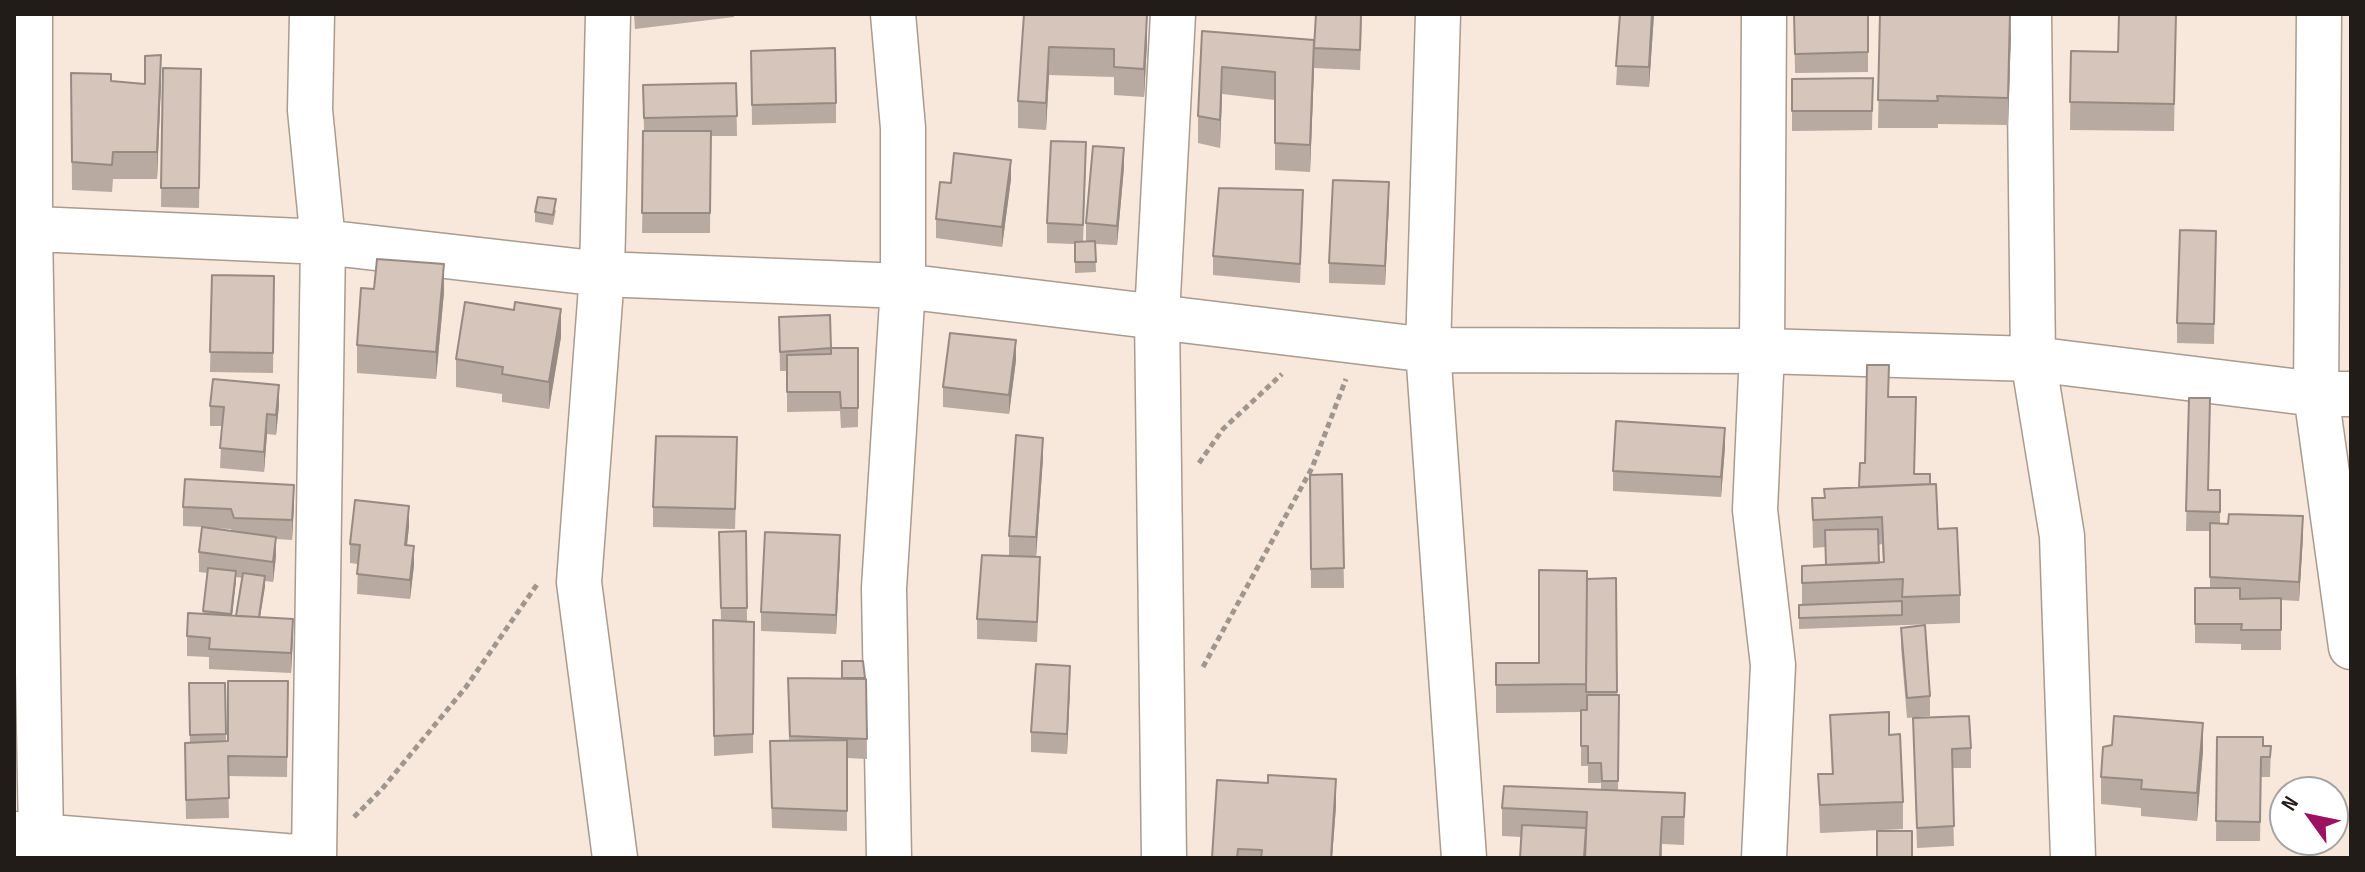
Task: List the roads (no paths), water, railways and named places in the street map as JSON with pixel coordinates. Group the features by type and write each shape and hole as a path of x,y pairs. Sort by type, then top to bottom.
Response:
{"street":[{"path":"30,14 22,229 28,835 312,858 323,242 310,110 312,14"},
{"path":"608,14 602,274 579,582 615,858"},
{"path":"889,858 884,588 903,286 903,128 893,14"},
{"path":"1164,858 1157,315 1173,14"},
{"path":"1438,14 1428,350 1464,858"},
{"path":"1764,14 1762,351 1755,510 1773,665 1764,858"},
{"path":"2029,14 2033,359 2062,536 2073,858"},
{"path":"2319,14 2333,394 2351,647"},
{"path":"22,229 323,242 602,274 903,286 1428,350 1762,351 2033,359 2333,394"}]}
